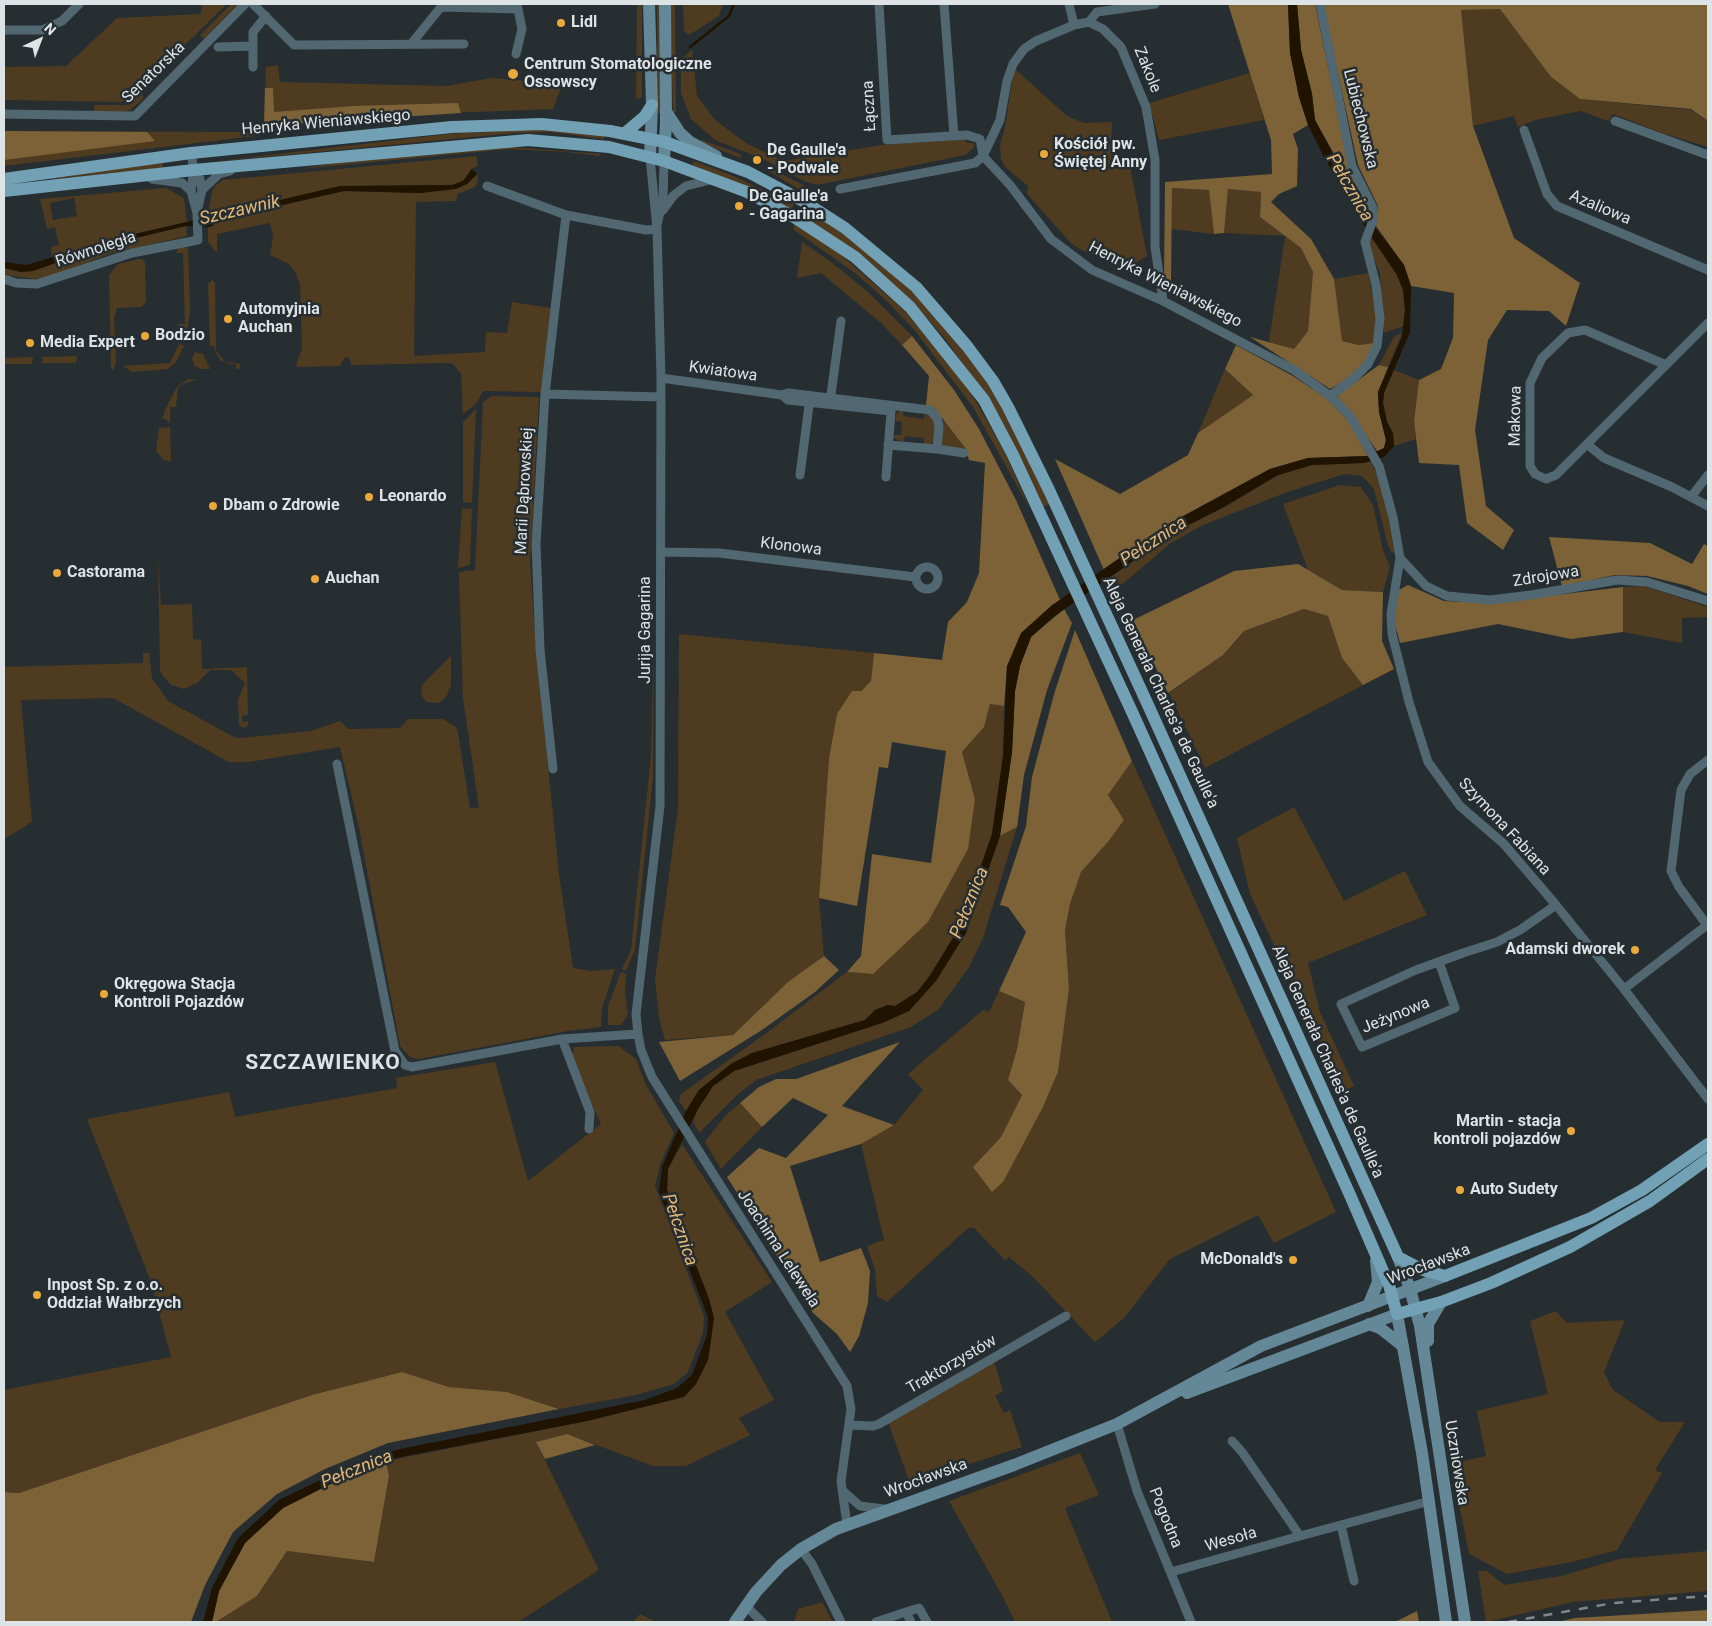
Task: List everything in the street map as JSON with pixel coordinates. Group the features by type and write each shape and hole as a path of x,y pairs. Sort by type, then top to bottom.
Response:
{"main road":[{"path":"649,4 652,105 650,157"},
{"path":"664,161 666,111 665,4"},
{"path":"625,134 645,116 652,105"},
{"path":"666,111 680,133 690,142 743,170"},
{"name":"Henryka Wieniawskiego","path":"4,180 191,153 452,128 542,124 625,134 665,142"},
{"name":"Henryka Wieniawskiego","path":"4,191 194,170 528,140 591,144 664,161"},
{"name":"Aleja Generała Charles'a de Gaulle'a","path":"665,142 743,170 803,201 846,228 916,287 937,310 993,381 1049,490 1148,705 1398,1257 1415,1308"},
{"name":"Aleja Generała Charles'a de Gaulle'a","path":"664,161 714,179 780,209 825,236 854,257 910,307 984,400 1032,496 1133,714 1373,1249 1393,1296 1397,1314"},
{"path":"1312,1113 1329,1106"},
{"name":"Wrocławska","path":"735,1622 745,1605 768,1578 801,1549 847,1524 1014,1464 1117,1424 1261,1346 1566,1229 1599,1214 1642,1190 1708,1144"},
{"name":"Wrocławska","path":"1156,1404 1369,1324 1415,1308 1441,1302 1521,1270 1592,1235 1650,1201 1708,1159"},
{"path":"1368,1306 1379,1278 1373,1249"},
{"path":"1398,1257 1423,1270 1445,1276"},
{"path":"1425,1361 1428,1324 1441,1302"},
{"name":"Uczniowska","path":"1415,1308 1425,1361 1465,1622"},
{"name":"Uczniowska","path":"1397,1314 1430,1501 1446,1622"},
{"path":"1369,1324 1380,1328 1403,1346"}],"street":[{"path":"4,30 42,30 62,21 79,4"},
{"name":"Senatorska","path":"4,114 135,116 245,4"},
{"path":"253,4 294,45 464,44"},
{"name":"Łączna","path":"879,4 887,140 967,135 980,139 983,156"},
{"path":"944,4 954,136"},
{"path":"1069,4 1074,25"},
{"path":"840,190 974,163 983,156 1002,113 1007,81 1013,64 1024,49 1036,40 1074,25 1089,22 1096,12 1156,4"},
{"name":"Lubiechowska","path":"1320,4 1352,166 1374,208 1374,220 1365,242 1376,285 1380,318 1377,346 1368,364 1352,380 1330,396"},
{"path":"411,44 441,7 518,6 522,29 516,54"},
{"path":"253,67 253,32 266,16"},
{"name":"Zakole","path":"1089,22 1103,29 1121,46 1146,107 1155,160 1156,246 1163,301"},
{"path":"218,47 253,46"},
{"path":"1615,121 1708,155"},
{"name":"Azaliowa","path":"1524,130 1546,194 1557,206 1708,270"},
{"path":"191,153 194,170 191,191 197,213"},
{"name":"Henryka Wieniawskiego","path":"983,156 1010,185 1051,239 1092,270 1163,301 1294,370 1330,396 1350,416 1379,466 1393,517 1400,558"},
{"name":"Jurija Gagarina","path":"638,1034 636,1014 660,806 661,378 657,227 650,157"},
{"name":"Jurija Gagarina","path":"657,227 661,212 664,161"},
{"path":"202,190 219,174 250,165"},
{"path":"194,170 200,179 202,190 197,213"},
{"path":"131,178 182,183 191,191"},
{"path":"661,212 674,195 686,186 714,179"},
{"path":"487,186 566,215 646,230 657,227"},
{"name":"Równoległa","path":"4,279 16,283 37,284 132,253 198,236 197,213"},
{"name":"Marii Dąbrowskiej","path":"554,769 537,606 536,544 545,394 566,215"},
{"path":"830,401 840,321"},
{"path":"1708,323 1588,445 1604,458 1708,506"},
{"name":"Makowa","path":"1588,445 1556,475 1546,479 1536,474 1530,466 1530,383 1542,358 1568,333 1585,330 1666,365"},
{"name":"Kwiatowa","path":"661,378 782,395 788,400 810,399 930,410 937,418 939,426 937,449"},
{"path":"545,394 661,397"},
{"path":"800,475 810,399"},
{"path":"886,477 892,408"},
{"path":"888,445 964,453"},
{"path":"1691,497 1708,475"},
{"name":"Klonowa","path":"662,552 719,553 915,577"},
{"name":"Zdrojowa","path":"1400,558 1426,586 1447,596 1490,600 1617,580 1646,582 1708,601"},
{"name":"Szymona Fabiana","path":"1400,558 1390,614 1392,634 1428,762 1460,806 1504,844 1556,905 1624,989 1708,1099"},
{"path":"1624,989 1708,926 1679,887 1671,871 1681,790 1690,774 1708,760"},
{"path":"337,764 395,1051 405,1065 412,1068 562,1039 638,1034"},
{"name":"Jeżynowa","path":"1439,962 1455,1008 1362,1047 1341,1004 1416,970 1439,962 1497,942 1520,930 1556,905"},
{"name":"Joachima Lelewela","path":"638,1034 641,1050 652,1077 847,1386 851,1400 850,1425 843,1459 843,1491 847,1524"},
{"path":"562,1039 590,1112 589,1129"},
{"name":"Traktorzystów","path":"850,1425 873,1426 879,1424 1066,1316"},
{"name":"Pogodna","path":"1117,1424 1137,1491 1191,1622"},
{"path":"1232,1441 1242,1452 1300,1536"},
{"path":"843,1491 860,1506 880,1510 892,1508"},
{"name":"Wesoła","path":"1171,1572 1430,1501"},
{"path":"1341,1524 1354,1581"},
{"path":"801,1549 812,1564 841,1622"},
{"path":"745,1605 762,1622"},
{"path":"876,1622 919,1608 928,1622"},
{"path":"906,1612 911,1622"}],"shaded area":[{"path":"202,4 227,4 126,102 4,100 4,67 66,66 117,18 201,14"},
{"path":"231,4 237,5 204,39 200,35"},
{"path":"637,4 642,4 642,96 640,99 636,98"},
{"path":"657,4 659,4 660,113 657,113"},
{"path":"670,4 675,4 676,112 673,113"},
{"path":"683,4 723,4 719,16 689,35 684,31"},
{"path":"1228,4 1288,4 1290,53 1299,97 1308,125 1293,134 1298,149 1297,186 1279,194 1271,202 1311,239 1334,279 1342,341 1359,345 1374,343 1365,362 1350,378 1330,389 1250,337 1294,349 1308,331 1313,272 1301,248 1260,217 1261,192 1228,189 1224,233 1214,234 1209,190 1172,188 1171,284 1164,285 1165,182 1272,174 1271,140"},
{"path":"1297,4 1315,4 1337,111 1370,207 1371,220 1315,120 1312,94 1301,50"},
{"path":"1323,4 1708,4 1708,121 1691,109 1580,99 1551,77 1500,9 1461,10 1473,126 1514,238 1580,283 1566,326 1549,311 1507,310 1488,340 1475,430 1486,506 1514,530 1503,550 1467,523 1459,465 1419,463 1414,421 1419,380 1441,369 1453,338 1454,293 1411,286 1404,265 1376,226 1378,206 1358,165"},
{"path":"1500,9 1551,77 1580,99 1691,110 1708,121 1708,147 1662,133 1613,114 1608,121 1581,111 1535,120 1518,127 1514,116 1473,126 1461,10"},
{"path":"692,49 697,96 715,120 746,143 783,161 882,145 966,139 966,142 975,144 973,149 965,155 817,185 804,181 763,159 715,140 691,119 681,93 681,60"},
{"path":"278,65 280,82 447,86 491,78 541,82 565,77 553,109 397,115 264,126 266,67"},
{"path":"1014,68 1067,116 1084,123 1112,122 1111,169 1130,166 1147,256 1124,270 1078,248 1071,243 1027,194 1028,186 1005,167 1001,159 1000,145 1005,127"},
{"path":"1250,73 1264,120 1159,140 1149,103"},
{"path":"265,88 273,88 274,112 354,106 458,103 461,113 264,126"},
{"path":"142,91 143,99 130,110 122,112 94,111 94,105 127,105"},
{"path":"533,129 604,135 604,139 551,132 515,133 211,162 448,134"},
{"path":"4,131 253,132 255,136 4,166"},
{"path":"4,131 147,132 155,141 4,160"},
{"path":"702,140 740,154 741,158 699,142"},
{"path":"509,147 601,154 599,156 567,152 509,149 300,169 341,162"},
{"path":"476,156 478,165 472,169 463,181 452,185 340,186 208,217 212,191 223,180"},
{"path":"694,161 731,175 794,204 791,210 692,165"},
{"path":"162,162 163,168 54,179 54,178"},
{"path":"770,168 803,185 802,191 767,170"},
{"path":"477,174 478,181 475,187 458,194 456,201 416,202 414,356 485,352 486,332 507,333 512,302 551,308 542,392 483,391 476,404 463,414 461,374 454,365 449,363 352,365 348,357 344,358 340,366 297,367 296,364 302,349 300,284 289,264 270,255 273,237 270,223 217,234 217,253 208,242 208,227 213,226 216,220 344,191 421,193 467,184"},
{"path":"166,188 184,198 187,222 105,241 52,258 51,247 59,245 55,227 47,229 40,199","holes":["74,198 77,216 53,220 50,203"]},
{"path":"1172,188 1209,190 1214,234 1171,229"},
{"path":"1228,189 1261,192 1260,217 1301,248 1313,272 1308,331 1294,349 1269,342 1285,236 1224,233"},
{"path":"803,208 852,239 904,283 946,328 987,383 1003,409 1050,504 1043,507 981,389 946,340 914,303 857,252 799,214"},
{"path":"794,223 840,254 904,310 962,380 1004,451 1030,509 973,407 916,332 888,302 855,273 794,230"},
{"path":"186,226 187,236 109,254 58,274 36,279 4,275 4,268 33,271 106,245"},
{"path":"1370,236 1397,275 1403,290 1405,310 1403,326 1384,333 1380,274 1368,244"},
{"path":"802,242 831,262 869,293 912,336 902,345 881,323 821,273 797,278"},
{"path":"184,246 188,248 190,311 188,325 182,341 178,339 178,324 185,324 183,253 176,253 178,248"},
{"path":"139,259 144,260 145,263 146,302 141,307 117,308 114,318 116,363 113,371 111,368 109,275 118,264"},
{"path":"1368,273 1377,318 1374,343 1359,345 1341,341 1334,279"},
{"path":"212,280 215,283 216,350 225,362 241,364 239,369 236,369 236,364 229,364 220,360 214,346 210,346 208,284"},
{"path":"1402,333 1388,367 1379,365 1394,337"},
{"path":"912,336 954,390 979,429 1016,500 1060,600 1051,606 1007,666 1004,706 990,704 984,727 962,752 975,799 968,849 928,922 873,974 847,972 861,956 872,854 931,863 946,751 892,742 888,768 879,767 857,906 819,898 829,758 837,714 852,691 861,691 871,681 874,653 942,660 948,622 967,602 979,573 985,463 969,460 966,449 935,409 926,405 929,376 902,345"},
{"path":"179,344 184,346 176,362 168,369 132,372 123,366 170,363"},
{"path":"1236,345 1293,376 1327,399 1348,420 1368,456 1308,458 1270,469 1165,526 1104,570 1055,459 1120,494 1188,455 1198,433 1253,395 1225,369"},
{"path":"195,352 203,354 210,369 201,369 195,366 192,359"},
{"path":"77,356 76,363 42,363 42,357"},
{"path":"33,357 32,364 4,364 4,358"},
{"path":"1379,365 1388,367 1378,392 1379,412 1386,440 1384,448 1377,451 1352,415 1337,399 1339,394"},
{"path":"1225,369 1253,395 1198,433"},
{"path":"1394,370 1419,380 1414,421 1416,439 1394,446 1393,433 1387,422 1383,403 1384,393"},
{"path":"188,379 197,380 182,384 178,388 176,407 170,407 170,424 166,419 162,419 166,408 177,387"},
{"path":"491,396 539,397 530,563 536,650 559,874 573,968 592,971 615,969 602,1008 601,1027 568,1031 419,1059 410,1057 400,1046 359,828 340,747 249,762 229,762 113,698 21,700 32,822 4,839 4,667 143,663 143,653 149,653 152,678 168,701 234,737 240,738 311,731 340,721 348,729 400,728 408,719 443,719 456,727 470,808 479,808 463,698 459,572 475,570 483,402"},
{"path":"476,409 472,503 463,502 463,422"},
{"path":"903,409 903,416 924,419 925,412 936,419 935,437 930,446 924,445 924,438 905,436 903,443 894,438 893,435 901,435 902,422 895,421 896,414"},
{"path":"943,420 966,449 946,447 941,444"},
{"path":"170,427 171,461 164,460 156,451 159,428"},
{"path":"1371,461 1380,482 1388,513 1394,552 1392,553 1388,546 1374,489 1362,476 1344,474 1285,493 1203,525 1171,543 1114,591 1108,579 1171,534 1224,507 1278,475 1312,465 1364,463"},
{"path":"1340,485 1361,487 1373,505 1383,550 1390,567 1383,592 1342,590 1308,570 1283,504"},
{"path":"462,508 472,509 470,565 458,568"},
{"path":"1549,537 1650,543 1692,564 1704,544 1708,546 1708,594 1688,586 1647,576 1615,575 1562,586"},
{"path":"158,556 161,605 192,604 193,639 201,640 202,669 247,667 248,715 242,716 242,722 249,721 247,727 243,728 239,725 238,700 245,683 231,670 210,670 197,683 184,689 171,685 163,676 160,670"},
{"path":"1298,564 1342,590 1383,592 1382,641 1394,669 1363,685 1342,658 1328,616 1304,609 1244,631 1223,655 1168,693 1133,620 1234,571"},
{"path":"1408,585 1444,601 1489,603 1623,587 1623,632 1571,639 1498,624 1400,643 1393,616 1397,591"},
{"path":"1644,586 1708,607 1708,617 1682,618 1682,643 1623,632 1623,587"},
{"path":"1064,609 1072,623 1047,690 1024,775 1017,827 1000,836 1012,752 1015,691 1020,666 1031,637"},
{"path":"1304,609 1328,616 1342,658 1363,685 1205,768 1169,693 1223,655 1244,631"},
{"path":"1075,630 1132,761 1108,795 1124,820 1108,842 1081,872 1070,904 1065,930 1069,989 1058,1072 1043,1107 1003,1182 992,1192 973,1167 1001,1137 1022,1095 1008,1080 1017,1049 1025,1002 999,991 1026,932 1008,907 1000,905 1026,826 1032,777 1055,691"},
{"path":"654,633 653,777 635,949 626,971 622,969 631,950 651,755"},
{"path":"679,634 874,653 871,681 837,714 829,758 819,898 824,956 789,981 733,1035 665,1040 659,1018 655,979 678,808"},
{"path":"451,656 451,685 446,697 439,703 426,702 422,696 421,688 423,684"},
{"path":"990,704 1004,706 1003,756 992,834 959,928 929,977 917,992 895,1006 888,1005 875,1010 865,1020 752,1053 731,1064 699,1090 686,1111 679,1101 681,1094 847,972 873,974 975,799 962,752 984,727"},
{"path":"1132,761 1336,1212 1274,1243 1258,1215 1170,1259 1124,1318 1095,1342 1032,1276 1009,1257 1005,1260 974,1228 968,1228 887,1302 877,1296 875,1270 867,1246 884,1240 861,1144 894,1125 923,1090 908,1074 983,1010 989,1012 999,991 1025,1002 1017,1049 1008,1080 1022,1095 1001,1137 973,1167 1023,1143 1043,1107 1058,1072 1069,989 1065,930 1070,904 1081,872 1108,842 1124,820 1108,795"},
{"path":"1294,807 1344,901 1405,871 1427,915 1308,963 1320,1012 1354,1086 1343,1092 1250,894 1237,838"},
{"path":"1017,827 983,938 969,967 939,1009 911,1027 756,1080 737,1095 699,1133 693,1121 698,1109 713,1086 734,1071 882,1023 909,1011 966,933 1000,836"},
{"path":"824,956 839,970 815,992 762,1030 680,1081 659,1042 733,1035 789,981"},
{"path":"621,972 626,974 625,993 628,1014 621,1025 608,1025 608,1006"},
{"path":"900,1042 842,1106 894,1125 861,1144 790,1166 820,1262 861,1248 870,1271 868,1303 859,1336 850,1352 837,1334 813,1313 727,1177 759,1148 786,1158 828,1115 793,1098 762,1127 740,1103 759,1087 776,1079 796,1079"},
{"path":"619,1046 636,1059 645,1083 674,1133 660,1165 655,1186 704,1316 703,1333 688,1372 674,1384 636,1395 559,1409 507,1392 449,1387 402,1372 312,1395 19,1493 4,1492 4,1390 171,1357 151,1282 87,1119 229,1092 235,1117 397,1088 396,1078 495,1062 528,1181 601,1124 571,1058 574,1047"},
{"path":"740,1103 762,1127 721,1169 705,1142 724,1117"},
{"path":"682,1144 772,1282 725,1312 774,1400 739,1418 750,1435 686,1466 653,1466 567,1434 536,1442 599,1570 518,1622 216,1622 257,1596 287,1551 374,1562 389,1476 386,1461 587,1421 684,1397 696,1384 708,1360 714,1318 709,1299 667,1190 668,1169"},
{"path":"1556,1311 1567,1323 1625,1320 1604,1372 1613,1390 1660,1422 1685,1422 1655,1470 1662,1473 1617,1550 1572,1562 1507,1574 1469,1554 1451,1464 1486,1456 1477,1411 1548,1394 1530,1321"},
{"path":"994,1361 1003,1391 995,1396 1004,1413 1010,1410 1022,1447 910,1483 888,1422"},
{"path":"402,1372 449,1387 507,1392 559,1409 388,1443 325,1469 277,1494 233,1532 205,1585 191,1622 4,1622 4,1492 19,1493 312,1395"},
{"path":"567,1434 595,1445 545,1459 536,1442"},
{"path":"1080,1453 1099,1495 1065,1508 1112,1622 1015,1622 949,1501"},
{"path":"386,1461 389,1476 374,1562 287,1551 257,1596 216,1622 212,1622 219,1591 245,1543 283,1508 364,1467"},
{"path":"1708,1551 1708,1591 1573,1602 1486,1622 1478,1571 1487,1571 1504,1585 1561,1576 1619,1559"},
{"path":"822,1602 833,1622 794,1622 798,1609"},
{"path":"1708,1610 1708,1622 1557,1622 1575,1618"},
{"path":"1417,1611 1419,1622 1395,1622"},
{"path":"640,1614 656,1622 633,1622"}],"water":[{"name":"Pełcznica","path":"1288,4 1297,4 1301,50 1312,94 1315,120 1366,215 1404,265 1411,286 1410,332 1384,393 1383,403 1387,422 1393,433 1394,446 1384,457 1364,463 1312,465 1278,475 1224,507 1171,534 1052,618 1031,637 1020,666 1015,691 1012,752 1000,836 966,933 936,981 909,1011 882,1023 734,1071 713,1086 698,1109 668,1169 667,1190 709,1299 714,1318 708,1360 696,1384 684,1397 587,1421 406,1456 364,1467 283,1508 245,1543 219,1591 212,1622 203,1622 212,1588 238,1538 279,1500 362,1460 400,1449 645,1400 677,1388 692,1375 707,1335 708,1317 659,1192 662,1167 686,1111 699,1090 731,1064 752,1053 865,1020 875,1010 888,1005 895,1006 917,992 929,977 959,928 992,834 1003,756 1007,666 1021,633 1051,606 1165,526 1270,469 1308,458 1368,456 1384,448 1386,440 1379,412 1378,392 1402,337 1405,310 1403,290 1397,275 1361,221 1325,159 1308,125 1299,97 1290,53"},
{"path":"472,169 477,174 467,184 456,189 421,193 344,191 216,220 213,226 186,226 106,245 33,271 21,272 4,268 4,262 27,265 105,241 340,186 452,185 463,181"}],"waterway":[{"name":"Szczawnik","path":"690,47 729,16 734,4"}],"railway":[{"path":"1508,1622 1613,1603 1708,1596"}],"place":[{"name":"Lidl","path":"561,23"},
{"name":"Centrum Stomatologiczne Ossowscy","path":"513,74"},
{"name":"Kościół pw. Świętej Anny","path":"1044,154"},
{"name":"De Gaulle'a - Podwale","path":"757,160"},
{"name":"De Gaulle'a - Gagarina","path":"739,206"},
{"name":"Automyjnia Auchan","path":"228,319"},
{"name":"Bodzio","path":"145,336"},
{"name":"Media Expert","path":"30,343"},
{"name":"Leonardo","path":"369,497"},
{"name":"Dbam o Zdrowie","path":"213,506"},
{"name":"Castorama","path":"57,573"},
{"name":"Auchan","path":"315,579"},
{"name":"Adamski dworek","path":"1635,950"},
{"name":"Okręgowa Stacja Kontroli Pojazdów","path":"104,994"},
{"name":"Martin - stacja kontroli pojazdów","path":"1571,1131"},
{"name":"Auto Sudety","path":"1460,1190"},
{"name":"McDonald's","path":"1293,1260"},
{"name":"Inpost Sp. z o.o. Oddział Wałbrzych","path":"37,1295"}],"district":[{"name":"SZCZAWIENKO","path":"323,1064"}]}
